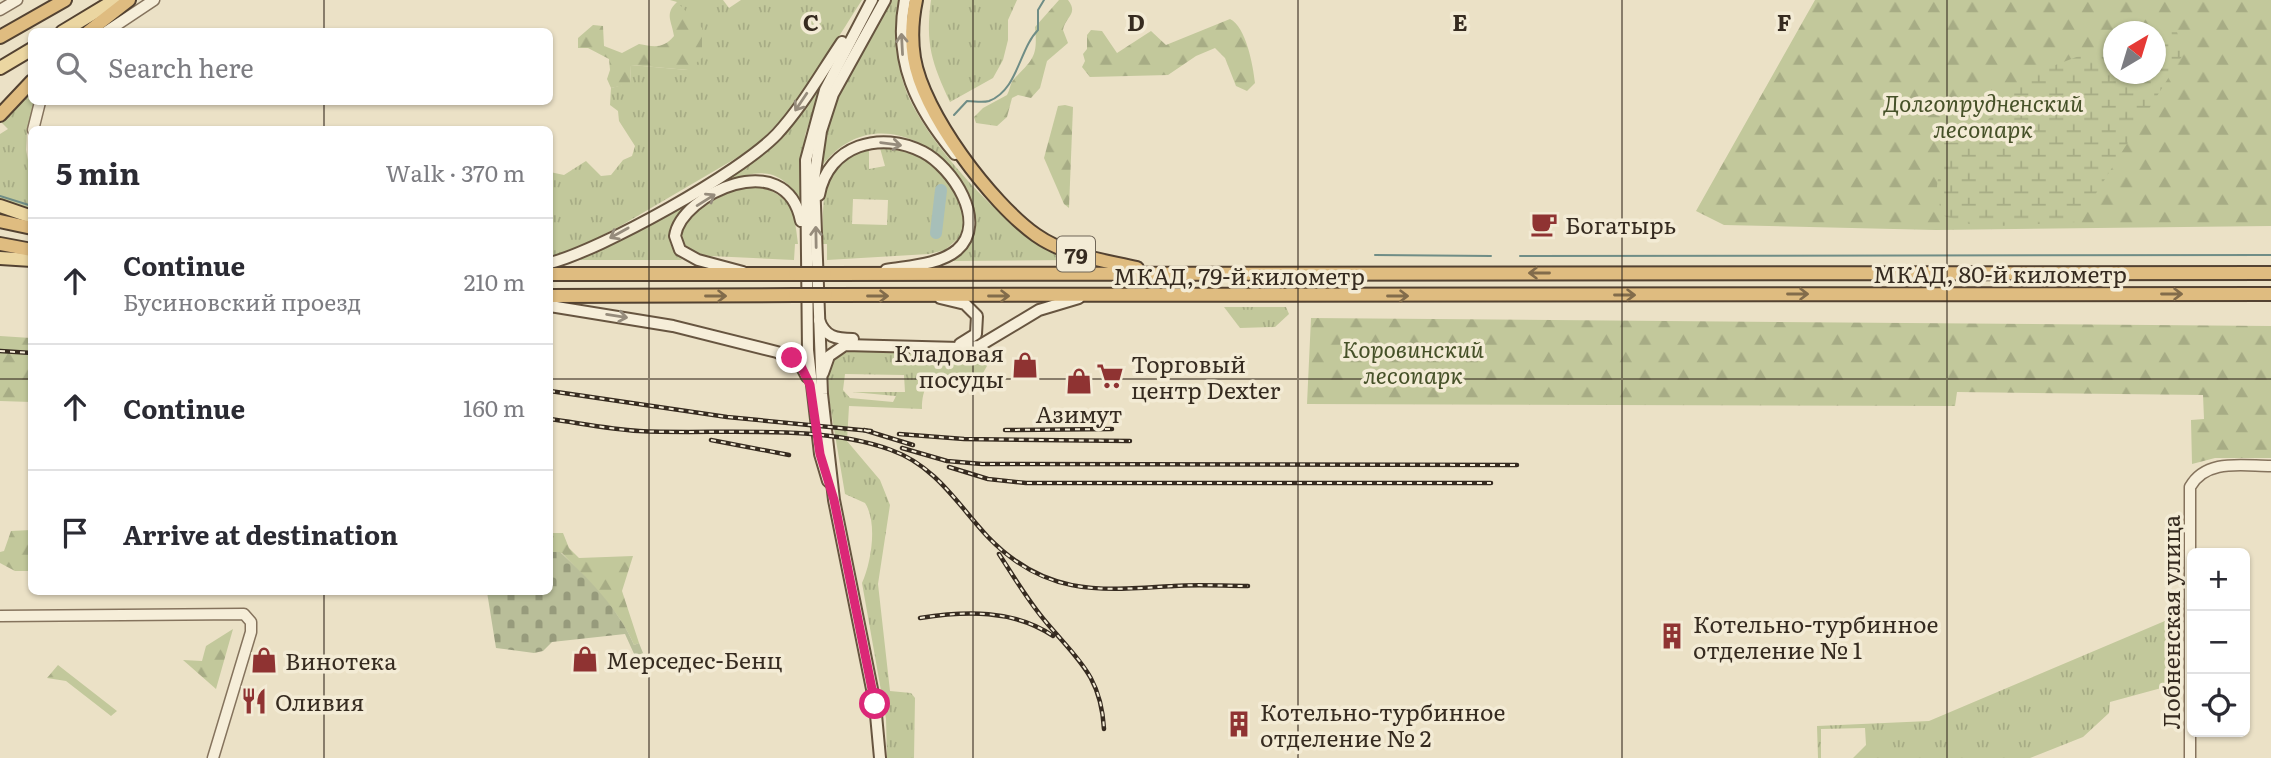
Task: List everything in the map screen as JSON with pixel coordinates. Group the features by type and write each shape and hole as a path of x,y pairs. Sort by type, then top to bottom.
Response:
{"highway":[{"path":"0,36 65,0"},
{"path":"93,28 129,0"},
{"path":"916,0 912,31 918,75 939,119 985,183"},
{"path":"0,115 28,85"},
{"name":"79","path":"985,183 1026,226 1050,243 1083,257 1161,273"},
{"path":"0,221 28,227"},
{"path":"0,244 28,249"},
{"name":"МКАД, 79-й километр","path":"553,274 1730,273"},
{"name":"МКАД, 80-й километр","path":"1730,273 2271,273"},
{"name":"МКАД, 79-й километр","path":"553,296 1730,294"},
{"name":"МКАД, 80-й километр","path":"1730,294 2271,294"}],"main road":[{"path":"69,28 115,0"},
{"path":"880,758 875,704 834,500 822,394 817,312 816,211 817,152 826,111 846,66 885,0"},
{"path":"905,0 902,45 915,97 938,134 985,183"},
{"path":"834,500 820,454 810,385 805,245 806,160 818,108 832,72 870,3"},
{"path":"553,262 578,254 653,215 769,142 790,119 870,3"},
{"path":"0,68 28,52"},
{"path":"816,211 820,187 828,168 837,158 856,146 885,142 911,148 930,156 946,173 964,200 970,216 969,231 961,245 940,259 866,274"},
{"path":"752,274 698,260 680,250 675,236 684,216 741,181 765,181 786,191 793,199 799,211 805,245"},
{"path":"0,206 28,216"},
{"path":"0,258 28,260"},
{"path":"817,312 823,331 839,339 957,345 972,339 978,329 978,316 973,309 965,303 931,296"},
{"path":"822,394 825,363 836,349 845,345 960,348 979,346 1039,310 1088,296"},
{"path":"553,306 673,326 777,352 800,364 810,385"}],"street":[{"path":"0,10 17,0"},
{"path":"112,28 154,0"},
{"path":"34,126 39,105"},
{"name":"Лобненская улица","path":"2190,758 2190,487 2201,472 2211,468 2271,466"},
{"path":"0,616 234,612 249,618 251,632 213,758"}],"green space":[{"path":"670,0 723,0 729,8 741,0 862,0 798,99 750,150 622,225 584,245 553,256 553,173 564,175 586,161 601,176 611,175 623,160 632,156 635,146 619,121 618,111 610,105 611,88 630,83 631,65 688,70 677,2"},
{"path":"891,0 900,0 897,25 901,76 922,121 957,169 979,193 1026,235 1071,260 950,261 970,244 976,222 970,197 955,173 933,152 907,138 878,134 848,142 821,167 824,144 837,100 856,60"},
{"path":"931,0 1017,0 1008,20 1008,40 1003,60 993,78 950,102 931,53"},
{"path":"1059,0 1068,0 1072,9 1063,30 1068,43 1047,61 1040,88 1031,98 1018,95 1012,98 1007,117 997,126 976,123 974,117 983,108 1007,95 1013,81 1030,62 1036,45 1035,27"},
{"name":"Долгопрудненский лесопарк","path":"1815,0 2271,0 2271,226 1936,230 1724,225 1696,211"},
{"path":"677,2 702,28 702,58 688,70 631,65 630,84 611,88 607,79 609,59 588,48 578,48 578,38 593,25 603,26 604,46 622,53 639,44 662,45 674,36 670,14"},
{"path":"1230,19 1240,30 1250,57 1255,83 1247,91 1236,86 1225,58 1215,48 1196,56 1168,75 1090,77 1082,67 1085,61 1083,54 1087,49 1087,35 1091,30 1102,31 1117,53 1151,31 1166,45"},
{"path":"2166,31 2177,32 2184,53 2166,82"},
{"path":"2103,47 2103,84 2165,84 2078,222 1979,227 1941,215 1937,186 1943,143 1968,142 2027,76"},
{"path":"824,78 805,135 800,202 790,187 779,178 767,174 742,176 698,199 674,219 669,239 682,260 579,260 758,158 790,127"},
{"path":"28,90 28,105 33,105 26,150 28,209 0,200 0,134 8,129 0,121"},
{"path":"1058,106 1073,107 1069,208 1064,204 1044,158"},
{"path":"880,148 914,155 937,170 959,202 963,225 961,236 945,250 929,254 827,260 827,244 823,244 823,212 826,190 834,170 843,160 865,149 869,151 869,169 885,166","holes":["853,199 888,200 887,225 852,224"]},
{"path":"749,185 773,192 787,203 794,219 798,244 795,244 794,260 710,256 697,254 685,246 681,231 692,216 720,197"},
{"path":"1224,307 1286,307 1289,314 1275,327 1240,328"},
{"name":"Коровинский лесопарк","path":"1311,318 2271,326 2271,458 2215,458 2192,464 2191,420 2204,419 2203,395 1957,392 1955,406 1307,404"},
{"path":"0,336 28,338 28,402 0,401"},
{"path":"851,350 958,356 983,354 987,366 983,373 951,375 933,380 923,395 922,409 849,406 847,441 880,480 890,505 878,584 890,691 911,693 915,698 914,758 887,758 886,719 862,583 870,554 871,521 865,503 845,494 829,399 828,371 833,360","holes":["845,374 904,375 905,392 852,392 896,396 893,402 850,398 843,390"]},
{"path":"28,530 28,571 15,571 0,563 0,552 4,551 11,531"},
{"path":"553,533 563,533 569,548 579,558 633,556 622,591 639,643 634,645 612,608 562,553 553,552"},
{"path":"553,552 560,552 592,583 620,619 634,645 639,643 643,653 635,656 625,634 552,642 543,651 534,653 496,648 487,595 553,595"},
{"path":"2179,615 2176,684 2110,702 2109,713 2083,737 2030,758 1853,758 1866,745 1865,728 1821,729 1821,758 1818,758 1817,726 1929,721"},
{"path":"233,629 216,689 183,660 202,661 206,646"},
{"path":"58,665 117,711 111,716 66,681 47,678"}],"waterway":[{"path":"954,115 967,101 989,101 999,96 1006,88 1038,30 1038,10 1044,0"},
{"path":"936,233 941,190"},
{"path":"0,196 28,205"},
{"path":"1375,255 1491,256"},
{"path":"1520,256 2271,255"}],"railway":[{"path":"0,351 28,353"},
{"path":"553,391 727,417 871,431"},
{"path":"553,419 639,431 800,433 862,442 891,450 921,466 934,476 988,537 1009,556 1052,580 1074,585 1121,589 1192,585 1248,586"},
{"path":"1005,430 1112,429"},
{"path":"864,430 913,445"},
{"path":"899,434 964,439 1130,441"},
{"path":"711,440 789,455"},
{"path":"902,448 947,461 982,464 1517,465"},
{"path":"949,467 988,479 1026,483 1491,483"},
{"path":"999,554 1033,606 1086,670 1098,695 1104,729"},
{"path":"920,618 988,614 1022,621 1053,636"}],"place":[{"name":"Богатырь","path":"1544,224"},
{"name":"Кладовая посуды","path":"1025,365"},
{"name":"Торговый центр Dexter","path":"1110,376"},
{"name":"Азимут","path":"1079,381"},
{"name":"Котельно-турбинное отделение № 1","path":"1672,636"},
{"name":"Мерседес-Бенц","path":"585,659"},
{"name":"Винотека","path":"264,660"},
{"name":"Оливия","path":"254,701"},
{"name":"Котельно-турбинное отделение № 2","path":"1239,724"}],"route":[{"path":"792,358 800,364 810,385 820,454 834,500 875,704"}]}
